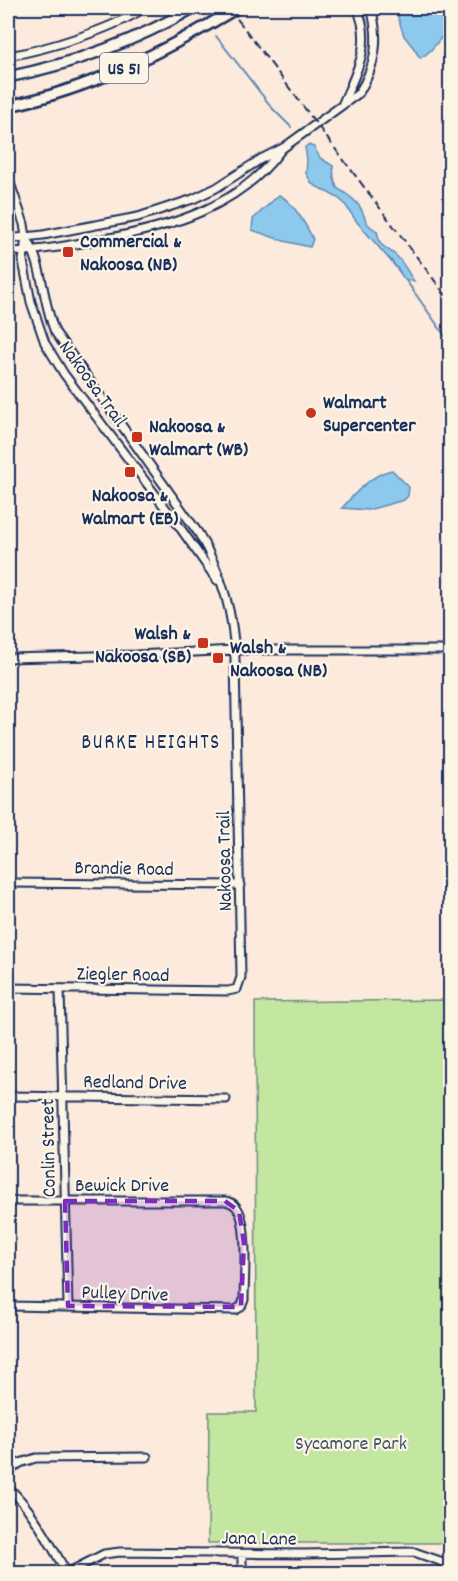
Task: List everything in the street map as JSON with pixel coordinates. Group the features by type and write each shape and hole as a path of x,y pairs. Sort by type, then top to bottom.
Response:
{"main road":[{"name":"US 51","path":"8,77 81,57 124,42 192,8"},
{"path":"214,21 225,8"},
{"name":"US 51","path":"8,106 99,79 146,59 237,8"}],"street":[{"path":"8,56 96,31 144,8"},
{"path":"343,103 359,69 364,45 362,21 357,8"},
{"path":"8,238 26,237 138,217 179,205 216,188 261,159 283,148 358,93 372,68 377,41 371,8"},
{"path":"8,252 68,246 130,234 195,215 226,200 243,188 283,148"},
{"name":"Nakoosa Trail","path":"8,177 23,219 26,237 33,250 55,332 199,534 215,564 231,618 235,650 240,885 241,977 237,989"},
{"name":"Nakoosa Trail","path":"26,237 23,251 31,302 40,334 52,357 187,536 222,589"},
{"path":"8,658 235,650 450,650"},
{"name":"Brandie Road","path":"8,883 240,885"},
{"name":"Ziegler Road","path":"8,988 228,991 237,989"},
{"name":"Conlin Street","path":"60,989 68,1306"},
{"name":"Redland Drive","path":"8,1096 226,1099"},
{"name":"Bewick Drive","path":"8,1201 225,1201 235,1205 242,1221 244,1243 244,1300 241,1308"},
{"name":"Pulley Drive","path":"8,1306 223,1311 241,1308"},
{"path":"8,1472 20,1463 36,1458 147,1457"},
{"path":"8,1487 16,1494 44,1534 67,1574"},
{"name":"Jana Lane","path":"67,1574 89,1561 108,1554 414,1552 440,1561 450,1569"},
{"path":"242,1554 242,1574"}],"highlighted area":[{"path":"65,1201 225,1201 239,1211 244,1243 241,1307 68,1306"}],"green space":[{"name":"Sycamore Park","path":"450,1000 450,1543 208,1543 209,1412 256,1412 255,1002"}],"water":[{"path":"395,8 450,8 450,27 433,48 420,58 404,36"},
{"path":"308,145 314,147 320,158 333,166 337,188 358,204 367,223 377,231 382,245 399,259 414,281 405,280 344,203 312,184 306,173 305,147"},
{"path":"279,195 295,208 303,221 313,239 310,247 252,230 253,219"},
{"path":"392,470 409,487 408,496 404,500 368,510 342,508 371,480"}],"waterway":[{"path":"216,36 273,109 291,127"},
{"path":"389,258 400,272"},
{"path":"405,279 450,343"}],"railway":[{"path":"229,8 450,301"}],"place":[{"name":"Commercial & Nakoosa (NB)","path":"68,252"},
{"name":"Walmart Supercenter","path":"311,413"},
{"name":"Nakoosa & Walmart (WB)","path":"137,437"},
{"name":"Nakoosa & Walmart (EB)","path":"130,472"},
{"name":"Walsh & Nakoosa (SB)","path":"203,643"},
{"name":"Walsh & Nakoosa (NB)","path":"218,658"}],"district":[{"name":"BURKE HEIGHTS","path":"151,741"}]}
